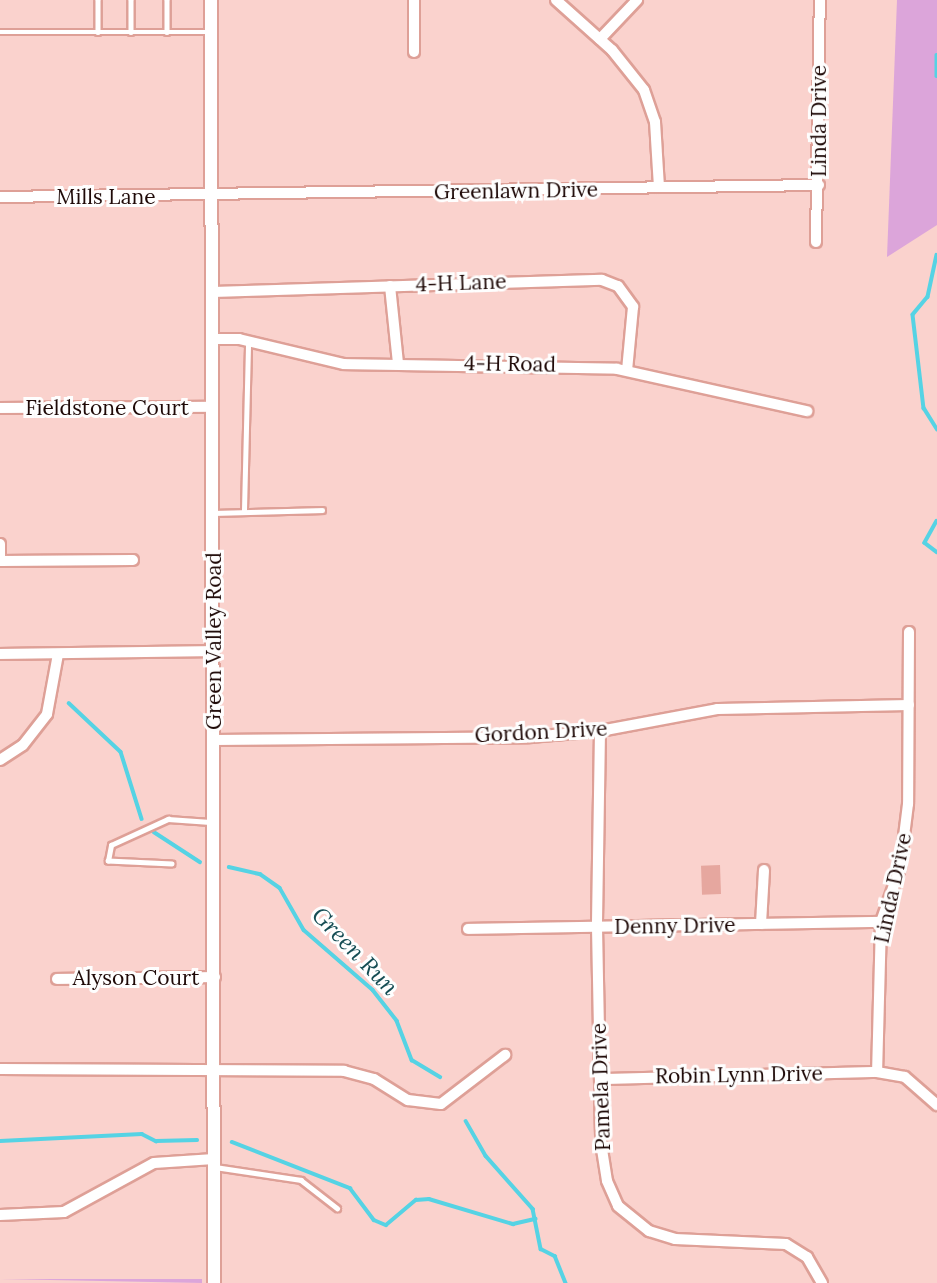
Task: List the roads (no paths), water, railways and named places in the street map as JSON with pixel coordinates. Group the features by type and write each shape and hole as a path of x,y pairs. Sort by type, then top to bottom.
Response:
{"street":[{"name":"Green Valley Road","path":"211,0 215,651 214,1283"},
{"path":"414,0 414,52"},
{"path":"556,0 600,39 649,100 658,145 659,187"},
{"path":"600,39 637,0"},
{"name":"Linda Drive","path":"816,242 820,0"},
{"name":"Greenlawn Drive","path":"212,196 819,185"},
{"name":"Mills Lane","path":"0,197 212,196"},
{"name":"4-H Lane","path":"213,292 611,282 624,291 633,307 627,370"},
{"path":"390,286 399,327 398,364"},
{"name":"4-H Road","path":"212,339 248,341 312,360 627,370 807,411"},
{"name":"Fieldstone Court","path":"0,408 213,407"},
{"path":"0,544 0,561 133,560"},
{"name":"Linda Drive","path":"877,1072 881,922 905,835 909,632"},
{"path":"0,654 215,651"},
{"path":"0,760 23,745 47,714 58,654"},
{"name":"Gordon Drive","path":"214,740 600,731 717,709 909,705"},
{"name":"Pamela Drive","path":"600,731 597,927 607,1181 618,1206 637,1224 675,1239 786,1244 807,1257 822,1283"},
{"path":"761,924 764,870"},
{"name":"Denny Drive","path":"468,929 881,922"},
{"name":"Alyson Court","path":"57,979 215,977"},
{"path":"0,1069 214,1068 344,1071 374,1079 408,1100 441,1104 505,1055"},
{"path":"877,1072 905,1077 937,1105"},
{"name":"Robin Lynn Drive","path":"601,1079 877,1072"},
{"path":"0,1214 64,1212 154,1163 214,1163"}],"lane":[{"path":"98,0 98,32"},
{"path":"131,0 131,32"},
{"path":"167,0 167,32"},
{"path":"0,32 211,33"},
{"path":"244,510 248,341"},
{"path":"214,513 244,510 322,510"},
{"path":"172,863 108,861 111,845 168,819 214,822"},
{"path":"214,1163 301,1180 337,1208"}],"waterway":[{"path":"937,55 937,76"},
{"path":"937,255 928,297 913,315 924,408 937,429"},
{"path":"937,521 925,543 937,552"},
{"name":"Green Run","path":"69,703 121,752 142,819"},
{"name":"Green Run","path":"154,832 200,862"},
{"name":"Green Run","path":"229,867 260,874 280,888 304,930 373,990 397,1021 412,1060 440,1077"},
{"name":"Green Run","path":"466,1121 486,1156 533,1209 541,1249 555,1256 566,1283"},
{"path":"0,1141 142,1134 156,1141 197,1140"},
{"path":"232,1142 350,1188 374,1220 386,1225 416,1200 429,1199 513,1224 535,1219"}]}
